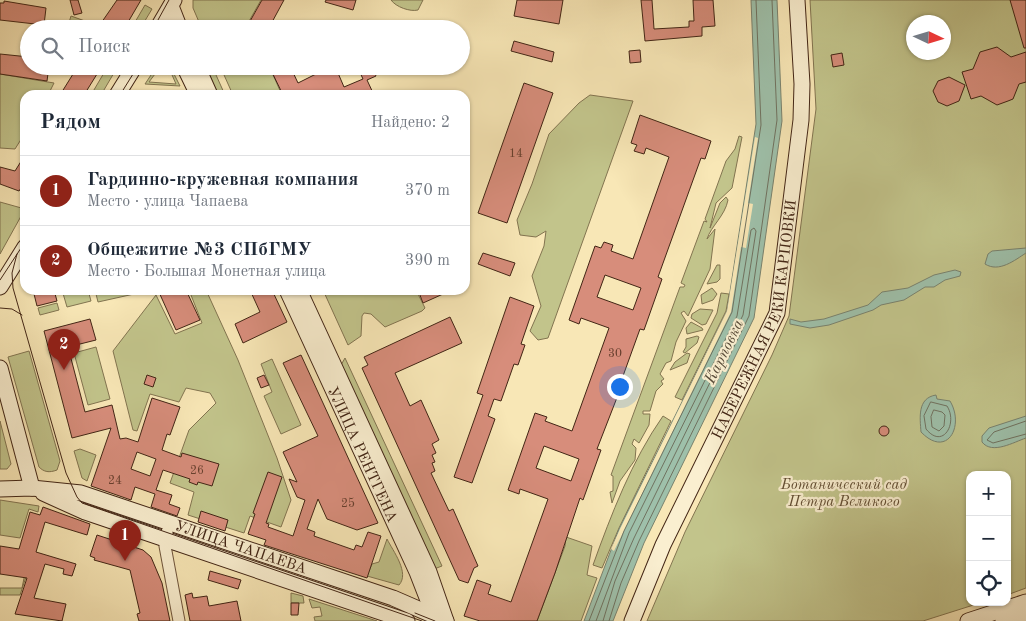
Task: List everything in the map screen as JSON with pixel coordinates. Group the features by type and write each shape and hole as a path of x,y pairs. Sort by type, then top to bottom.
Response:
{"street":[{"name":"НАБЕРЕЖНАЯ РЕКИ КАРПОВКИ","path":"632,621 663,545 777,313 801,120 802,84 797,0"},
{"path":"162,20 171,2"},
{"path":"171,2 171,20"},
{"path":"171,2 177,20"},
{"path":"120,90 129,75"},
{"path":"188,75 196,90"},
{"path":"201,75 208,90"},
{"path":"0,287 20,255"},
{"name":"УЛИЦА РЕНТГЕНА","path":"289,295 417,572 442,620"},
{"name":"УЛИЦА РЕНТГЕНА","path":"301,295 429,572 442,620"},
{"path":"0,368 32,488"},
{"name":"УЛИЦА ЧАПАЕВА","path":"0,489 32,488 81,493 393,598 442,620"},
{"name":"УЛИЦА ЧАПАЕВА","path":"32,488 85,512 407,621"},
{"path":"169,523 166,539 179,621"},
{"path":"968,621 1026,602"},
{"path":"1003,621 1026,614"}],"green space":[{"path":"193,0 261,0 250,20 198,20 193,8"},
{"path":"391,0 423,0 418,10 407,10"},
{"name":"Ботанический сад Петра Великого","path":"810,0 1026,0 1026,588 1011,594 1011,471 966,471 966,606 970,606 923,621 647,621 685,532 772,355 789,316 816,109"},
{"path":"145,5 152,9 145,20 136,20"},
{"path":"71,16 82,20 70,20"},
{"path":"0,74 54,83 50,90 20,90 20,141 15,149 0,148"},
{"path":"103,75 113,75 104,90 94,90"},
{"path":"151,75 154,75 149,82 176,84 172,75 174,75 180,86 145,84"},
{"path":"208,75 216,75 223,90 215,90"},
{"path":"224,75 273,75 280,90 231,90"},
{"path":"590,95 633,101 548,338 538,340 530,331 541,306 532,276 544,246 546,231 536,237 520,235 517,220 532,184 549,134 579,103"},
{"path":"739,136 742,137 732,188 716,203 710,228 720,203 726,197 728,200 724,211 707,239 715,229 710,269 688,316 684,311 681,313 686,321 676,342 671,361 666,363 660,374 664,379 661,381 663,384 656,391 650,411 643,411 643,414 650,414 649,425 639,443 634,439 632,444 636,448 635,460 620,481 612,503 610,492 613,491 613,476 611,475 680,287 685,285 681,283 704,221 707,222 705,219 726,161 735,149"},
{"path":"0,202 20,208 20,218 0,254"},
{"path":"717,265 720,265 720,279 717,282 707,284"},
{"path":"712,288 717,294 713,300 702,304 701,295"},
{"path":"721,293 729,294 726,311 682,400 675,397 717,313"},
{"path":"63,295 89,295 91,301 67,307"},
{"path":"96,295 130,295 98,302"},
{"path":"156,295 175,334 202,323 191,295 208,295 238,360 277,458 291,500 281,527 250,516 244,533 188,515 194,492 170,483 189,430 216,403 210,393 186,388 179,402 150,394 137,431 133,430 113,351"},
{"path":"325,295 418,295 425,308 422,311 385,327 371,314 364,313 362,316 361,336 348,345"},
{"path":"57,303 59,310 40,315 38,308"},
{"path":"700,309 713,310 706,324 702,325 691,318 692,314"},
{"path":"691,322 703,330 687,334 686,328"},
{"path":"699,337 697,343 685,353 683,352 686,347 686,339"},
{"path":"96,347 110,399 88,405 74,353"},
{"path":"29,351 60,461 57,470 52,472 45,471 39,467 8,357"},
{"path":"687,353 690,354 687,363 670,370 675,362"},
{"path":"345,358 442,566 434,569 341,365"},
{"path":"272,359 301,425 281,434 264,396 272,392 261,364"},
{"path":"663,416 671,421 619,528 602,568 593,565 632,469"},
{"path":"0,421 11,464 7,469 0,469"},
{"path":"80,449 96,455 87,481 82,478 74,451"},
{"path":"0,500 39,506 38,512 29,509 20,538 0,535"},
{"path":"566,537 592,546 587,575 597,578 581,621 537,621 565,546"},
{"path":"387,539 402,568 402,580 399,585 367,576 372,564 379,562"},
{"path":"30,549 35,550 20,595 0,595 0,588 22,588"},
{"path":"291,593 303,596 304,603 291,603"},
{"path":"309,599 377,621 315,621 314,617 322,616 320,607 312,608"}],"water":[{"name":"Карповка","path":"751,0 777,0 782,121 754,318 644,543 613,621 584,621 619,529 727,311 756,124"},
{"path":"1026,248 1026,253 1007,264 996,267 985,264 988,254 992,251"},
{"path":"955,270 961,272 960,276 945,280 934,287 925,287 904,300 881,305 873,310 829,325 810,328 790,324 790,319 801,322 824,319 868,305 882,292 908,288 934,275"},
{"path":"936,395 937,399 950,401 955,420 951,436 946,441 939,442 930,439 921,432 920,421 923,404 930,397"},
{"path":"1026,416 1026,438 997,448 986,446 982,442 982,436 989,428"}],"pier":[{"path":"755,137 758,138 748,203 753,204 746,248 741,247 731,312 614,551 611,549 620,529 727,311"}],"building":[{"path":"70,0 78,0 82,13 74,15"},
{"path":"117,0 141,0 129,20 103,20"},
{"path":"262,0 284,0 273,20 251,20"},
{"path":"326,0 356,0 353,10 325,2"},
{"path":"517,0 563,0 559,24 514,16"},
{"path":"641,0 652,0 654,29 689,27 689,21 694,21 693,0 713,0 715,26 702,27 702,36 645,41"},
{"path":"1010,0 1026,0 1026,48 1024,48"},
{"path":"4,1 46,8 45,20 20,20 20,22 0,20 0,3 4,3"},
{"path":"514,41 554,52 552,62 511,51"},
{"path":"997,47 1011,57 1026,52 1026,82 1019,84 1013,99 997,105 981,96 971,99 962,72 973,69 980,52"},
{"path":"640,50 641,62 630,63 629,51"},
{"path":"842,53 844,65 833,67 831,55"},
{"path":"0,54 20,56 20,75 48,75 47,81 0,74"},
{"path":"72,75 96,75 87,90 63,90"},
{"path":"273,75 294,75 298,83 314,75 339,75 344,87 363,79 361,75 376,76 367,80 372,90 281,90"},
{"path":"949,77 965,85 959,101 947,106 938,102 933,91 938,81"},
{"path":"524,83 553,93 507,223 478,213"},
{"path":"640,115 711,141 705,159 701,158 658,277 662,279 644,330 640,329 623,376 625,377 597,449 601,450 583,500 580,498 537,621 480,621 464,616 477,580 491,585 488,594 511,602 548,499 520,489 519,494 508,490 535,413 547,417 545,421 572,431 609,328 581,318 579,324 569,320 595,246 601,248 604,242 613,245 611,251 633,259 669,157 646,148 644,154 634,151 637,145 631,143","holes":["605,275 641,288 633,310 597,297","544,446 579,459 571,481 536,468"]},
{"path":"20,163 19,191 0,184 0,167 15,171"},
{"path":"483,253 515,263 510,276 478,264"},
{"path":"34,295 55,295 57,301 37,306"},
{"path":"160,295 188,295 200,320 176,330"},
{"path":"252,295 274,295 287,322 243,343 235,324 260,312"},
{"path":"420,295 441,295 423,303"},
{"path":"510,297 534,306 521,344 525,345 518,365 514,364 501,401 494,399 488,416 495,419 472,483 454,477 483,395 477,393"},
{"path":"450,317 462,343 395,373 410,406 421,400 439,440 432,444 436,453 432,455 435,462 432,463 435,471 431,473 449,511 453,509 478,566 474,568 468,583 459,580 362,368 368,365 364,357"},
{"path":"90,319 96,340 68,347 85,412 112,405 120,439 126,438 138,442 152,398 180,407 170,435 167,434 162,450 181,457 182,453 219,464 212,486 198,482 197,485 189,482 190,479 163,470 156,490 172,495 169,504 180,508 177,516 151,507 155,494 135,487 131,500 91,486 111,428 72,438 44,331","holes":["137,452 156,459 150,476 131,469"]},
{"path":"301,355 378,523 357,530 327,519 318,499 307,529 315,532 314,536 354,550 356,545 362,547 368,532 381,536 367,578 264,545 266,540 248,534 255,514 253,513 268,472 282,477 266,523 269,524 268,527 293,536 305,500 297,497 289,479 297,482 283,452 318,436 283,363"},
{"path":"147,375 156,378 153,387 144,384"},
{"path":"264,375 269,385 261,388 257,378"},
{"path":"882,426 886,426 889,431 888,435 882,436 879,433 879,429"},
{"path":"43,507 90,524 87,535 45,522 36,552 76,564 72,576 63,574 64,569 45,564 34,598 66,604 62,621 15,614 27,578 0,574 0,546 19,549 30,512 40,515"},
{"path":"201,511 228,520 225,531 198,522"},
{"path":"97,535 143,550 151,557 162,583 170,621 139,621 137,614 140,613 130,570 94,560 95,558 90,556"},
{"path":"210,571 241,580 238,589 208,580"},
{"path":"192,593 193,598 207,596 209,606 237,601 241,621 190,621 185,595"},
{"path":"291,603 299,603 298,615 291,615"}],"tram line":[{"path":"158,20 169,0"},
{"path":"123,90 132,75"},
{"path":"0,280 20,250"},
{"path":"17,254 12,273 13,288 66,473 77,497 82,503 422,621"},
{"path":"0,308 12,309 22,315"},
{"path":"415,613 435,621"}],"place":[{"name":"Общежитие №3 СПбГМУ","path":"64,370"},
{"name":"Гардинно-кружевная компания","path":"125,561"}]}
